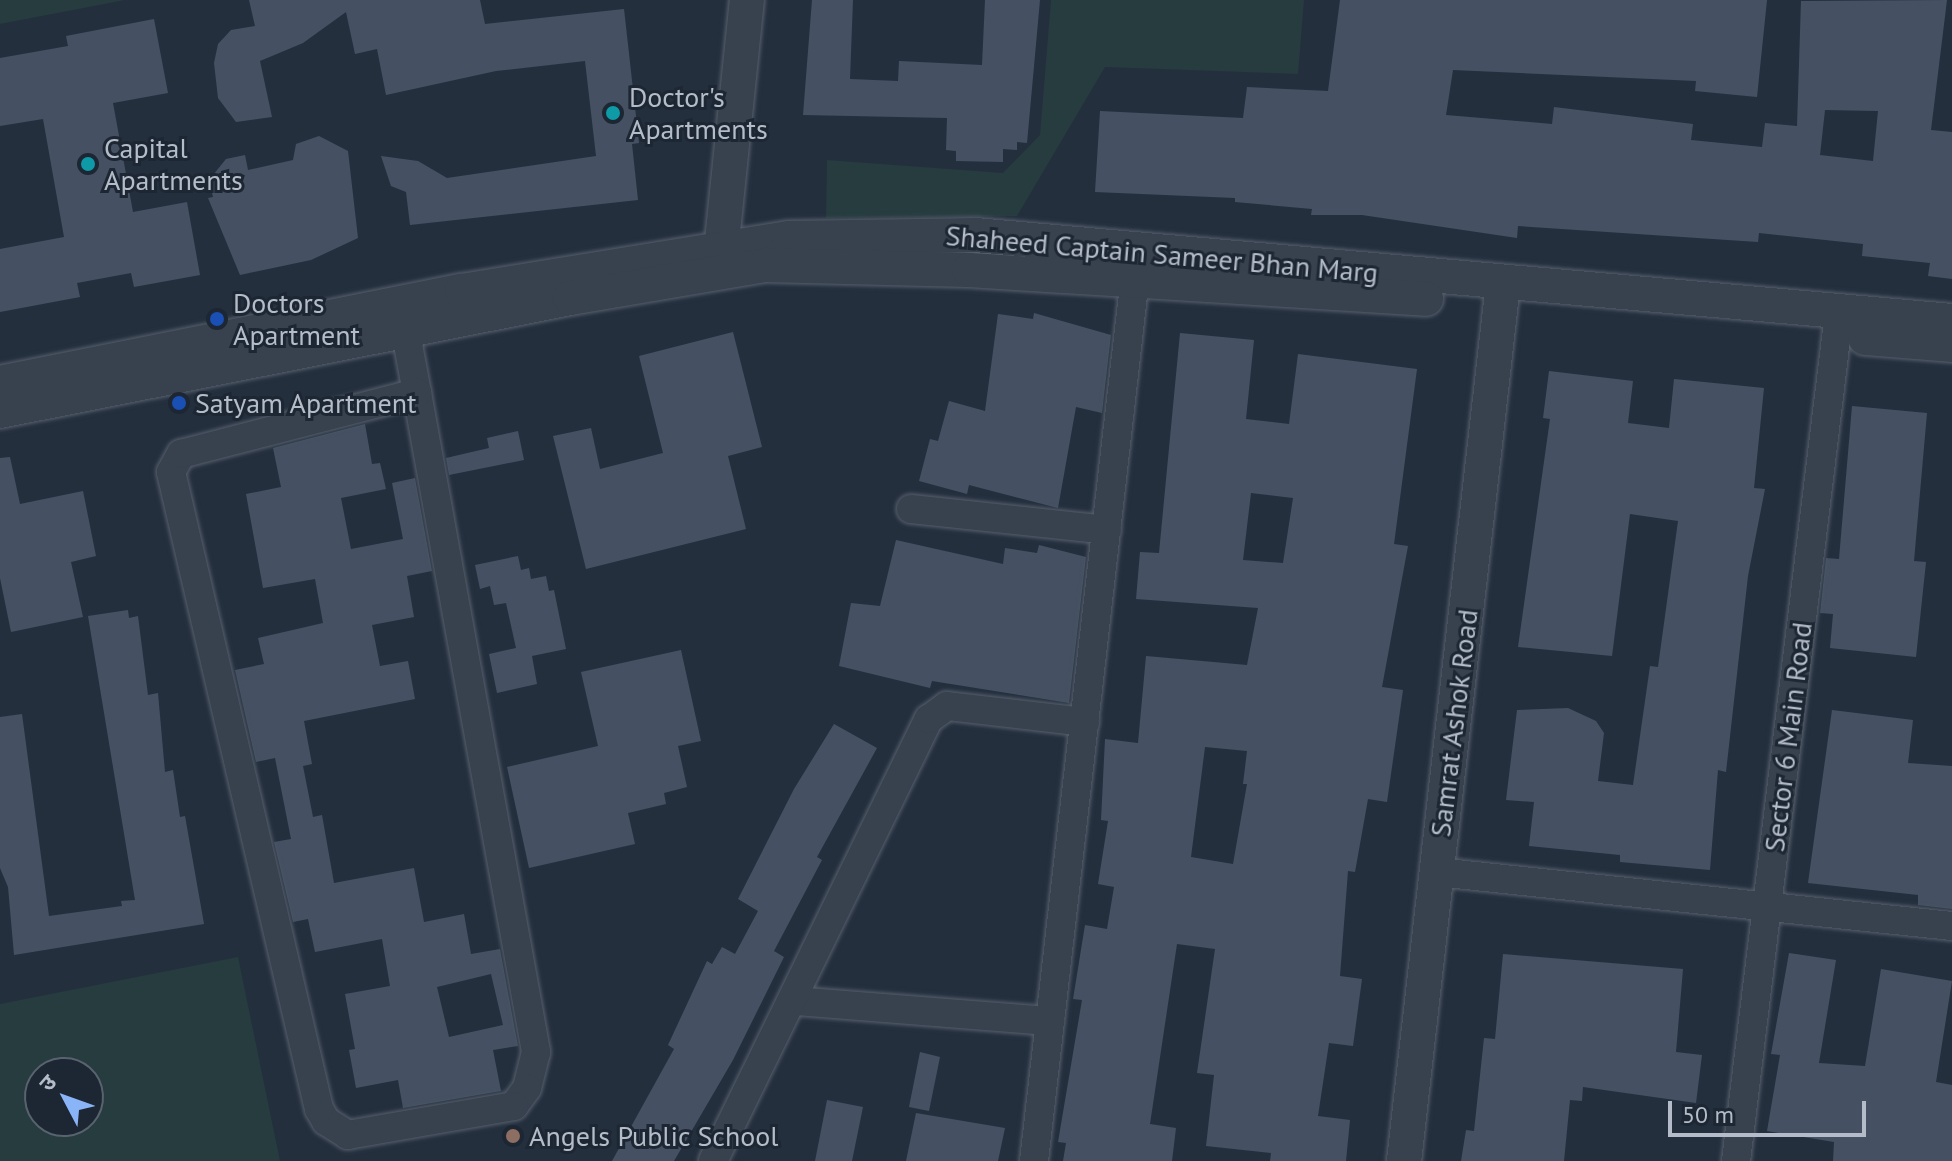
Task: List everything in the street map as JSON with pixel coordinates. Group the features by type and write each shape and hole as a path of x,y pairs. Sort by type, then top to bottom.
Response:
{"street":[{"path":"719,261 747,0"},
{"name":"Shaheed Captain Sameer Bhan Marg","path":"2,397 719,261 789,238 975,235 1137,263 1838,324 1952,345"},
{"path":"1034,1161 1137,263"},
{"name":"Samrat Ashok Road","path":"1404,1161 1502,294"},
{"path":"403,319 417,393 536,1052 527,1088 514,1106 348,1135 326,1121 319,1109 171,472 181,454 417,393"},
{"name":"Shaheed Captain Sameer Bhan Marg","path":"1838,324 1952,321"},
{"name":"Sector 6 Main Road","path":"1736,1161 1838,324"},
{"path":"911,509 1107,530"},
{"path":"713,1161 795,1001 936,711 947,706 1085,722"},
{"path":"1437,872 1952,926"},
{"path":"795,1001 1050,1021"}],"green space":[{"path":"0,0 125,0 0,24"},
{"path":"1051,0 1304,0 1298,74 1105,67 1017,216 826,218 827,160 1003,173 1040,135"},
{"path":"238,957 280,1161 0,1161 0,1004"}],"building":[{"path":"249,0 480,0 485,24 624,9 639,143 632,144 638,200 410,225 406,192 391,186 381,156 418,161 447,178 596,156 585,61 496,71 386,95 377,49 355,54 346,12 303,43 260,61 272,117 236,122 218,98 214,63 218,44 231,30 255,26"},
{"path":"812,0 853,0 850,79 898,81 899,61 982,65 985,0 1040,0 1027,143 1017,142 1017,150 1003,149 1003,162 956,161 956,151 946,150 947,118 803,115"},
{"path":"1340,0 1767,0 1757,97 1695,91 1696,81 1453,70 1446,115 1552,124 1554,107 1693,124 1691,140 1762,147 1765,123 1797,126 1801,1 1947,0 1931,130 1952,132 1952,279 1928,276 1930,263 1862,256 1863,244 1759,233 1758,242 1518,226 1517,238 1362,215 1311,215 1312,209 1235,202 1235,198 1095,192 1100,111 1243,118 1247,87 1328,91","holes":["1825,110 1878,111 1873,161 1820,155"]},
{"name":"Capital Apartments","path":"154,19 168,93 113,103 133,212 187,202 200,275 134,287 131,273 77,283 80,297 0,312 0,249 64,237 43,119 0,126 0,58 68,46 66,36"},
{"path":"319,136 348,151 358,238 311,260 240,275 208,198 213,197 209,180 226,159 245,155 248,170 293,160 296,144"},
{"path":"1034,313 1111,335 1102,413 1076,407 1058,508 969,485 967,494 919,481 930,439 938,441 949,401 985,411 998,314 1033,319"},
{"path":"733,332 762,447 728,456 746,529 586,569 553,436 591,428 600,469 663,453 639,356"},
{"path":"1180,333 1254,340 1246,419 1289,424 1298,354 1417,369 1394,544 1408,546 1382,687 1403,690 1387,802 1368,799 1355,872 1348,871 1340,976 1362,979 1353,1046 1329,1043 1318,1116 1350,1120 1346,1161 1270,1161 1271,1153 1206,1146 1214,1075 1197,1073 1215,949 1177,944 1150,1124 1176,1128 1172,1161 1063,1161 1066,1143 1058,1142 1082,1000 1073,999 1085,925 1107,929 1114,887 1098,884 1108,821 1101,820 1105,739 1138,743 1146,656 1247,665 1258,608 1136,599 1140,552 1159,553","holes":["1251,493 1293,498 1283,563 1243,560","1205,747 1247,751 1243,784 1247,784 1233,864 1191,857"]},
{"path":"1549,371 1633,381 1628,423 1669,428 1674,379 1764,388 1754,488 1765,489 1748,576 1726,772 1718,770 1710,870 1620,862 1620,855 1529,846 1534,802 1506,800 1517,710 1568,708 1596,721 1604,733 1598,781 1633,785 1650,666 1658,667 1678,521 1630,514 1612,656 1518,647 1550,419 1543,418"},
{"path":"1852,406 1927,413 1914,561 1926,562 1916,657 1830,648 1833,614 1820,613 1826,558 1839,559"},
{"path":"365,424 372,464 380,463 386,489 341,498 351,549 403,539 392,483 415,478 432,571 407,576 414,617 372,625 380,666 408,661 415,699 304,721 312,764 303,766 313,817 322,815 334,883 414,868 424,922 464,914 471,954 500,949 518,1046 493,1050 501,1091 403,1108 398,1080 356,1088 349,1050 355,1049 345,994 390,986 382,939 315,952 308,919 293,922 274,842 291,839 275,758 256,762 235,670 264,664 258,638 323,623 315,579 263,588 246,494 281,487 273,448","holes":["491,974 503,1025 449,1037 437,987"]},
{"path":"518,431 524,460 449,475 446,458 489,448 487,438"},
{"path":"10,457 20,504 83,491 96,556 71,562 83,617 11,632 0,578 0,458"},
{"path":"896,540 1003,564 1005,548 1037,553 1039,545 1086,557 1069,703 932,681 930,688 839,666 851,603 880,606"},
{"path":"518,556 521,570 529,568 531,579 546,576 549,591 554,590 566,649 532,656 537,684 497,693 489,654 516,648 506,603 494,605 490,586 480,589 475,565"},
{"path":"128,610 129,618 138,616 148,695 158,693 165,772 173,770 180,817 185,816 204,924 14,955 8,887 0,868 0,717 22,714 49,916 122,906 121,901 135,900 88,616"},
{"path":"681,650 701,741 678,746 687,787 664,793 666,804 628,813 635,844 529,868 507,767 598,746 581,672"},
{"path":"1832,710 1913,720 1908,763 1952,766 1952,909 1918,905 1918,895 1808,883"},
{"path":"834,724 877,748 817,857 822,860 774,951 784,957 733,1060 674,1161 612,1161 674,1049 668,1045 707,961 712,964 722,947 735,954 758,911 738,899 794,789"},
{"path":"1789,953 1836,960 1819,1063 1865,1066 1881,969 1952,981 1936,1082 1952,1085 1952,1161 1833,1161 1834,1142 1767,1131 1780,1055 1771,1054"},
{"path":"1503,954 1683,969 1676,1052 1702,1055 1696,1103 1583,1087 1582,1101 1570,1100 1564,1161 1461,1161 1466,1130 1474,1131 1484,1038 1495,1039"},
{"path":"920,1052 940,1057 929,1111 909,1107"},
{"path":"827,1100 863,1107 852,1161 815,1161"},
{"path":"916,1113 1005,1128 998,1161 906,1161"}],"place":[{"name":"Doctor's Apartments","path":"613,113"},
{"name":"Capital Apartments","path":"88,164"},
{"name":"Doctors Apartment","path":"217,319"},
{"name":"Satyam Apartment","path":"179,403"},
{"name":"Angels Public School","path":"513,1136"}]}
